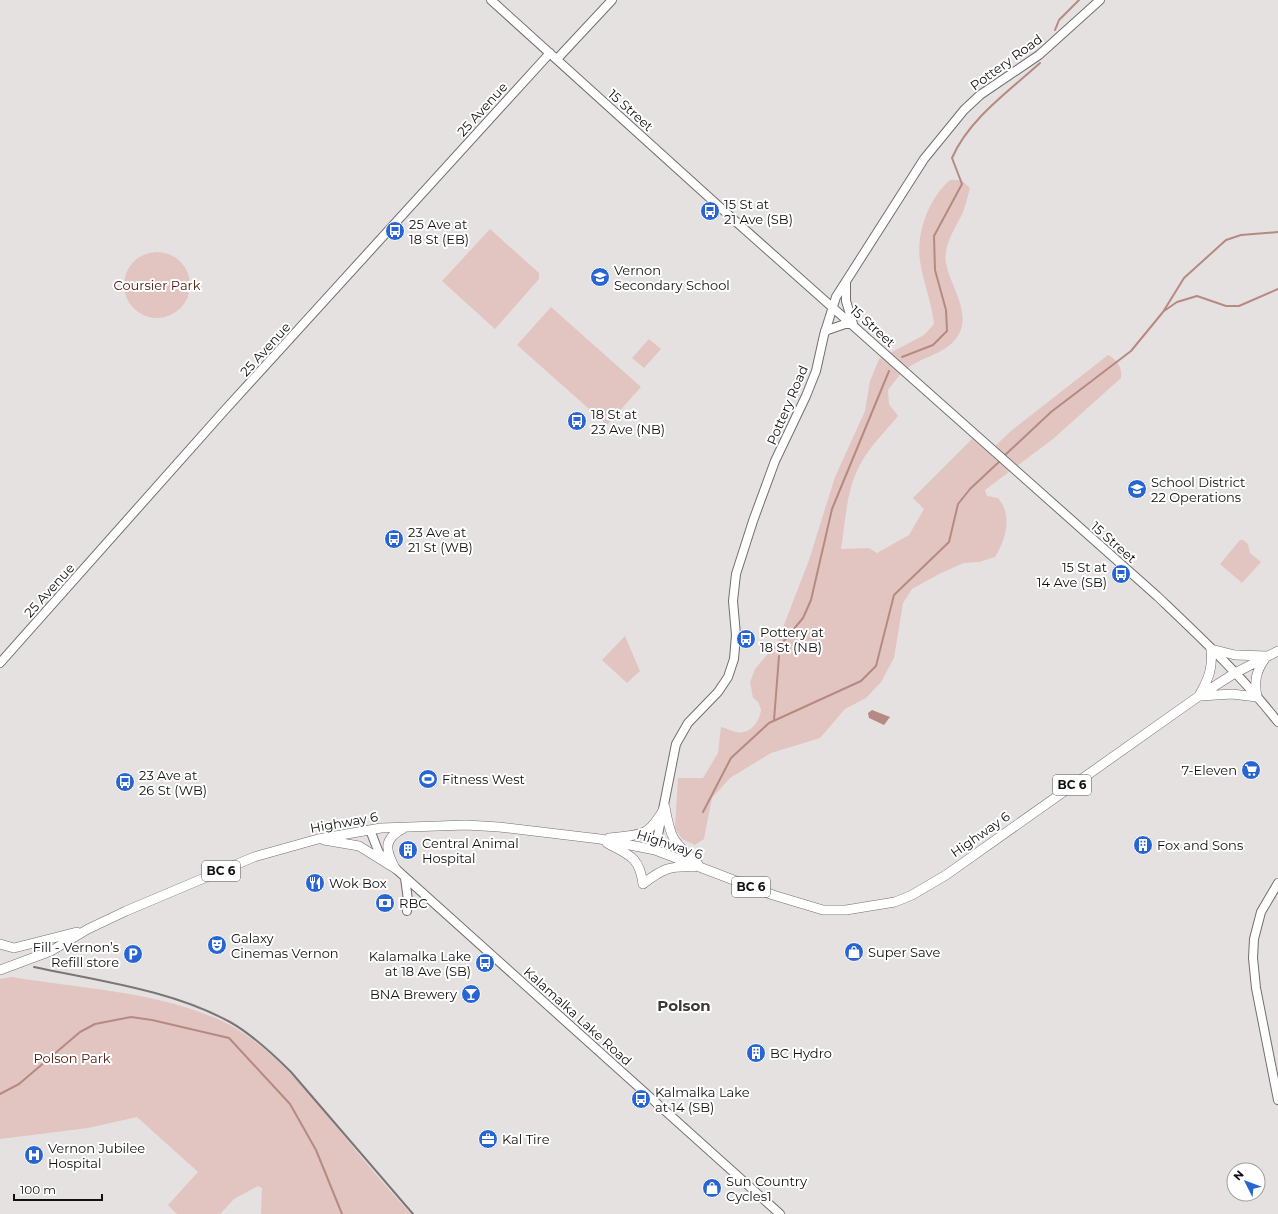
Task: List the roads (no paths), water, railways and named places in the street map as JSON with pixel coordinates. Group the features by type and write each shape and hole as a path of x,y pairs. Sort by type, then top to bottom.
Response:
{"main road":[{"path":"1212,649 1235,655 1267,656 1260,666 1255,680 1257,697 1232,694 1199,696 1210,673 1212,649"},
{"name":"Highway 6","path":"0,970 51,951 88,929 126,911 254,857 318,839 370,830 407,826 466,825 499,827 600,839 655,850 773,895 823,910 846,910 895,902 912,895 946,874 1199,696 1235,674 1278,651"},
{"path":"600,839 647,832 652,828 665,807"},
{"path":"665,807 668,828 674,842 702,868"},
{"path":"396,870 387,851 387,844 396,832 407,826"},
{"path":"318,839 359,846 396,870"},
{"path":"600,839 635,860 641,870 643,884 660,871 673,866 702,868"},
{"path":"0,944 14,948 88,929"}],"street":[{"name":"15 Street","path":"491,0 1157,596 1212,649 1278,722"},
{"path":"557,59 612,0"},
{"name":"Pottery Road","path":"655,850 665,807 671,765 676,744 683,730 718,692 728,677 734,659 736,635 733,601 736,574 753,521 775,461 806,396 816,371 832,306 846,280 924,159 964,110 980,95 1039,55 1100,0"},
{"name":"25 Avenue","path":"0,663 229,406 550,53"},
{"path":"825,331 845,324 853,324 846,301 846,280"},
{"name":"Kalamalka Lake Road","path":"370,830 379,853 396,870 780,1214"},
{"path":"405,878 408,900 407,910"},
{"path":"1278,883 1261,912 1254,939 1252,958 1256,988 1278,1100"}],"waterway":[{"path":"1055,30 1059,20 1079,0"},
{"path":"902,357 933,345 947,331 946,310 935,270 934,236 962,184 952,158 959,144 979,118 1040,63"},
{"path":"1004,456 1051,412 1131,351 1163,312 1184,278 1226,240 1241,235 1278,232"},
{"path":"1164,311 1177,302 1197,296 1226,306 1239,306 1278,289"},
{"path":"783,642 803,618 811,600 832,509 889,371"},
{"path":"703,812 731,758 769,723 861,681 876,666 894,595 949,542 958,504 970,489 1001,460"},
{"path":"774,720 779,656"},
{"path":"0,1094 19,1084 80,1032 95,1024 131,1017 152,1020 229,1038 290,1104 316,1150 342,1214"}],"railway":[{"path":"34,967 159,994 207,1011 238,1027 262,1045 291,1072 413,1214"}],"place":[{"name":"15 St at 21 Ave (SB)","path":"710,211"},
{"name":"25 Ave at 18 St (EB)","path":"395,231"},
{"name":"Vernon Secondary School","path":"600,277"},
{"name":"18 St at 23 Ave (NB)","path":"577,421"},
{"name":"School District 22 Operations","path":"1137,489"},
{"name":"23 Ave at 21 St (WB)","path":"394,539"},
{"name":"15 St at 14 Ave (SB)","path":"1121,574"},
{"name":"Pottery at 18 St (NB)","path":"746,639"},
{"name":"7-Eleven","path":"1251,770"},
{"name":"Fitness West","path":"428,779"},
{"name":"23 Ave at 26 St (WB)","path":"125,782"},
{"name":"Fox and Sons","path":"1143,845"},
{"name":"Central Animal Hospital","path":"408,850"},
{"name":"Wok Box","path":"315,883"},
{"name":"RBC","path":"385,903"},
{"name":"Galaxy Cinemas Vernon","path":"217,945"},
{"name":"Super Save","path":"854,952"},
{"name":"Fill - Vernon’s Refill store","path":"133,954"},
{"name":"Kalamalka Lake at 18 Ave (SB)","path":"485,963"},
{"name":"BNA Brewery","path":"471,994"},
{"name":"BC Hydro","path":"756,1053"},
{"name":"Kalmalka Lake at 14 (SB)","path":"641,1099"},
{"name":"Kal Tire","path":"488,1139"},
{"name":"Vernon Jubilee Hospital","path":"34,1155"},
{"name":"Sun Country Cycles1","path":"712,1188"}],"district":[{"name":"Polson","path":"684,1006"}],"park label":[{"name":"Coursier Park","path":"157,285"},
{"name":"Polson Park","path":"72,1058"}]}
